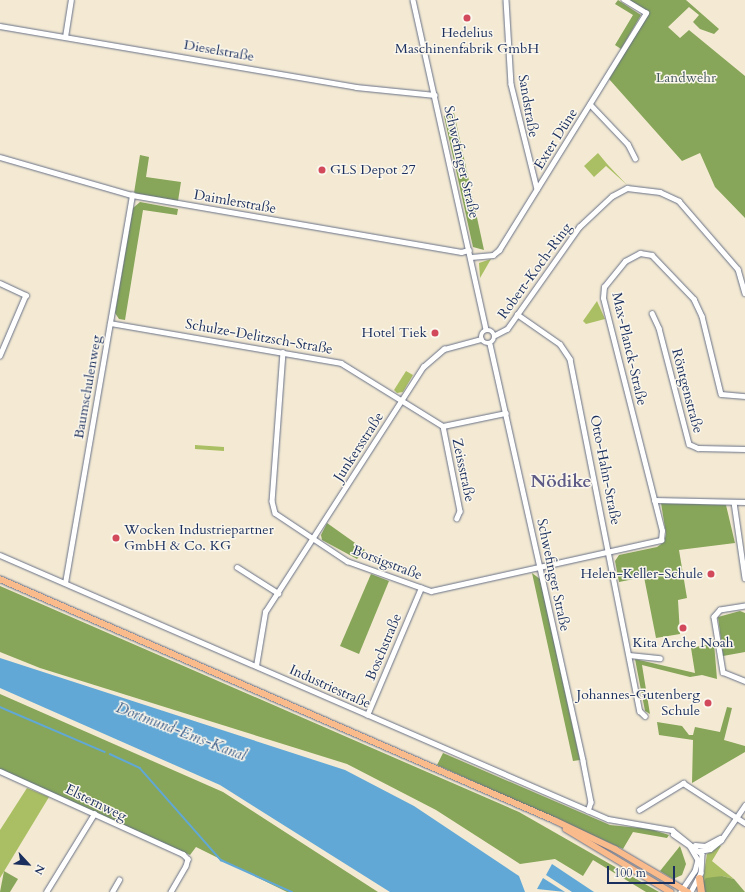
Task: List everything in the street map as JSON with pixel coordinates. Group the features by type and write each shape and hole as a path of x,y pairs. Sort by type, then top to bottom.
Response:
{"highway":[{"path":"699,878 701,892"}],"main road":[{"path":"0,580 535,811 614,849 686,891"},
{"path":"535,811 671,892"}],"street":[{"path":"65,37 71,0"},
{"name":"Schwefinger Straße","path":"413,0 486,329"},
{"name":"Sandstraße","path":"506,0 511,84 537,189"},
{"name":"Exter Düne","path":"471,257 492,255 499,250 646,14 624,0"},
{"name":"Dieselstraße","path":"0,26 423,97 435,95"},
{"path":"590,104 628,144 635,158"},
{"name":"Daimlerstraße","path":"0,157 132,196 454,250 469,250"},
{"name":"Robert-Koch-Ring","path":"495,335 507,329 579,227 615,194 632,187 660,192 679,201 738,269 745,292"},
{"name":"Baumschulenweg","path":"65,583 132,196"},
{"name":"Max-Planck-Straße","path":"661,540 654,500 603,298 604,287 621,265 644,252 656,258 698,304 721,394 745,396"},
{"path":"0,283 26,295 0,356"},
{"name":"Röntgenstraße","path":"652,313 659,328 689,444 698,448 745,449"},
{"name":"Otto-Hahn-Straße","path":"517,314 560,344 570,358 640,711 645,716"},
{"name":"Schulze-Delitzsch-Straße","path":"110,323 342,363 443,426"},
{"path":"486,329 495,335 490,344 481,339 486,329"},
{"name":"Junkersstraße","path":"256,666 262,618 402,400 432,357 444,349 481,339"},
{"name":"Schwefinger Straße","path":"490,344 590,798 588,811"},
{"name":"Borsigstraße","path":"284,352 272,507 278,516 347,561 421,588 439,591 610,554 661,540"},
{"path":"443,426 506,413"},
{"name":"Zeissstraße","path":"443,426 460,511 457,518"},
{"path":"654,500 745,502"},
{"path":"734,502 745,578"},
{"name":"Industriestraße","path":"0,555 588,811 615,822 655,826 672,830 700,851 703,859"},
{"path":"237,567 278,593"},
{"name":"Boschstraße","path":"367,715 421,588"},
{"path":"745,606 720,610 714,617 723,672 745,681"},
{"path":"629,655 660,658"},
{"name":"Elsternweg","path":"0,771 183,854 188,859 186,866 171,892"},
{"path":"639,810 684,783 745,823"},
{"path":"686,891 695,871 700,851 707,848 724,835 745,805"},
{"path":"46,892 94,814"},
{"path":"694,847 707,848"},
{"name":"Industriestraße","path":"694,847 698,860"},
{"path":"686,891 699,878 707,848"},
{"path":"112,892 118,880"}],"green space":[{"path":"618,0 641,15 621,49 615,45 633,15 615,4"},
{"name":"Landwehr","path":"629,0 686,0 719,29 714,34 700,29 693,22 699,15 689,7 668,27 680,38 689,30 745,76 745,218 715,187 700,153 682,161 609,79 649,13"},
{"path":"454,113 484,250 473,247 444,116"},
{"path":"598,153 627,185 606,166 594,177 584,166"},
{"path":"140,155 149,157 146,177 181,182 178,201 134,193"},
{"path":"140,202 178,209 177,215 143,210 125,320 119,319 115,313 133,208"},
{"path":"491,259 480,278 479,263"},
{"path":"597,301 605,319 586,324 583,321"},
{"path":"406,371 413,375 403,392 397,393 394,390"},
{"path":"195,445 224,447 224,451 195,449"},
{"path":"661,503 726,505 735,543 679,550 687,598 678,600 680,634 656,638 644,577 619,582 615,561 619,555 657,547 664,542 666,534"},
{"path":"327,523 365,550 357,559 322,540 321,535"},
{"path":"532,573 540,579 580,760 573,761"},
{"path":"371,574 389,581 359,654 340,646"},
{"path":"0,586 519,812 659,892 646,892 593,860 583,876 555,859 520,864 436,810 347,764 40,668 0,652"},
{"path":"740,611 745,613 745,652 723,656 718,617"},
{"path":"714,643 717,679 702,675 690,677 642,665 650,714 645,711 635,659 695,673 691,648"},
{"path":"0,694 223,792 378,892 287,892 196,847 190,855 0,770"},
{"path":"727,707 732,708 724,740 745,746 745,752 692,783 693,740 659,735 657,722 682,726 689,735 693,735 695,727 720,732"},
{"path":"443,753 610,825 650,829 669,835 667,838 633,832 623,849 437,765"},
{"path":"27,788 49,797 0,878 0,830"},
{"path":"719,845 721,846 712,861 734,879 722,876 702,884 707,854"},
{"path":"680,846 686,864 682,875 673,879 660,871"},
{"path":"4,871 18,879 10,892 0,892"},
{"path":"722,876 734,879 745,892 704,892 702,884 706,878"}],"water":[{"name":"Dortmund-Ems-Kanal","path":"0,658 345,770 414,806 519,876 525,892 390,892 220,785 0,688"},
{"path":"552,864 594,892 572,892 546,875"},
{"path":"543,878 565,892 537,889"}],"waterway":[{"path":"0,707 105,752"},
{"path":"110,754 140,768 221,860 292,892"}],"place":[{"name":"Hedelius Maschinenfabrik GmbH","path":"467,18"},
{"name":"GLS Depot 27","path":"322,170"},
{"name":"Hotel Tiek","path":"435,333"},
{"name":"Wocken Industriepartner GmbH & Co. KG","path":"116,538"},
{"name":"Helen-Keller-Schule","path":"711,574"},
{"name":"Kita Arche Noah","path":"683,628"},
{"name":"Johannes-Gutenberg Schule","path":"708,703"}],"district":[{"name":"Nödike","path":"561,482"}]}
